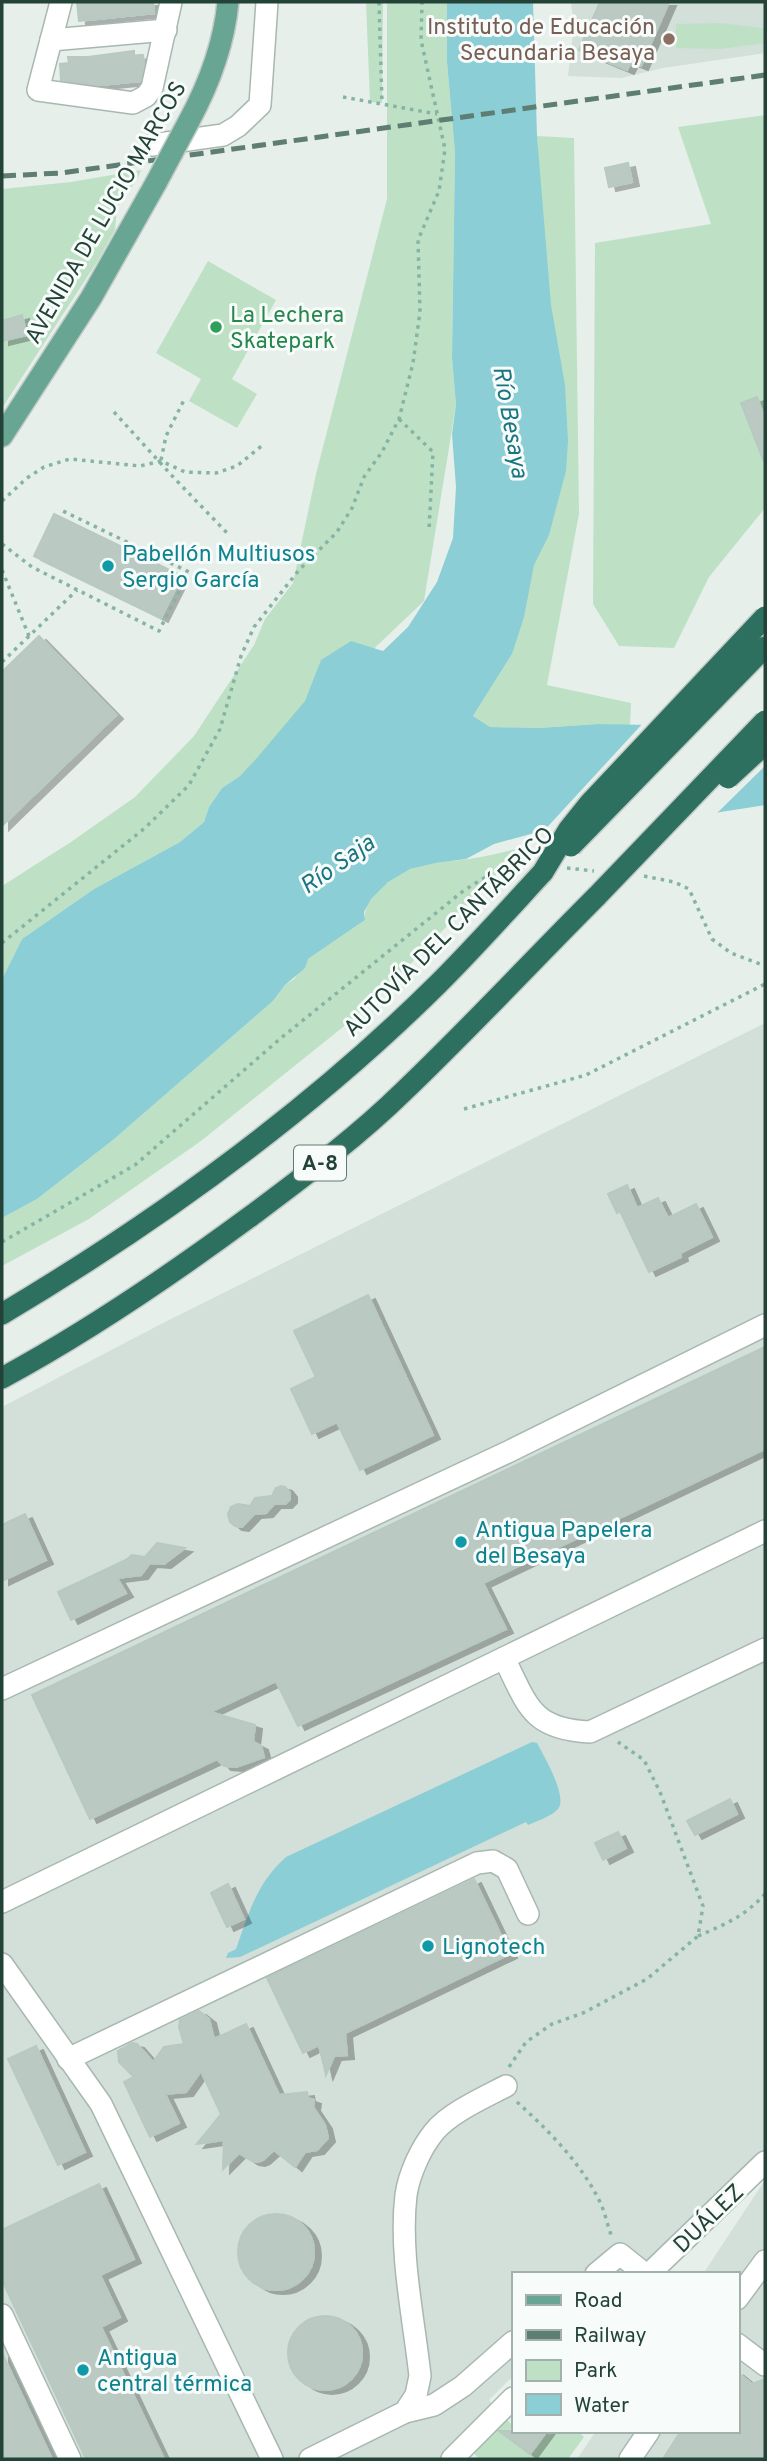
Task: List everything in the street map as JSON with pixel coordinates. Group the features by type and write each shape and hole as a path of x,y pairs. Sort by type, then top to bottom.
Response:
{"highway":[{"path":"544,868 589,804 765,617"},
{"name":"AUTOVÍA DEL CANTÁBRICO","path":"2,1314 145,1224 284,1121 437,985 544,868 765,647"},
{"name":"A-8","path":"2,1378 75,1337 152,1286 333,1153 402,1093 765,721"},
{"path":"597,896 636,867 765,744"}],"main road":[{"name":"AVENIDA DE LUCIO MARCOS","path":"2,436 91,298 189,121 214,65 229,2"}],"street":[{"path":"61,2 38,90 133,103 146,96 152,88 171,2"},
{"path":"152,145 223,135 260,105 267,2"},
{"path":"51,40 166,30"},
{"path":"2,1689 510,1451 765,1325"},
{"path":"2,1902 765,1531"},
{"path":"504,1658 526,1702 542,1721 568,1731 590,1732 765,1649"},
{"path":"68,2059 477,1863 493,1861 507,1869 528,1914"},
{"path":"2,1964 102,2104 272,2459"},
{"path":"405,2412 416,2395 420,2376 405,2243 406,2193 419,2156 435,2130 469,2105 506,2086"},
{"name":"DUÁLEZ","path":"649,2272 765,2162"},
{"path":"599,2272 620,2255 644,2272"},
{"path":"739,2296 765,2261"},
{"path":"2,2315 9,2348 70,2459"},
{"path":"310,2459 405,2412 434,2405 463,2386 512,2343"},
{"path":"739,2346 765,2365"},
{"path":"452,2459 512,2399"},
{"path":"630,2459 648,2433"}],"path":[{"path":"379,2 382,103"},
{"path":"2,943 145,828 189,785 220,729 241,656 254,627 299,570 337,532 352,508 364,477 382,452 399,419 420,312 418,240 439,191 444,149 421,40 422,2"},
{"path":"343,97 437,114"},
{"path":"161,461 166,436 186,398"},
{"path":"114,412 230,536"},
{"path":"399,419 433,452 429,530"},
{"path":"2,501 27,478 44,467 70,459 140,466 161,461 185,472 216,473 237,466 264,444"},
{"path":"2,544 32,567 159,631 189,572 62,511"},
{"path":"2,570 29,636"},
{"path":"2,662 77,590"},
{"path":"2,1242 135,1165 281,1038 484,877 513,866 602,872"},
{"path":"641,876 674,882 689,890 712,939 732,953 765,966"},
{"path":"464,1109 586,1075 765,984"},
{"path":"590,1732 620,1742 644,1760 660,1792 703,1906 698,1936"},
{"path":"620,2255 601,2202 583,2173 559,2143 509,2094 506,2086 510,2065 526,2042 552,2024 583,2013 647,1979 698,1936 751,1910 765,1894"}],"shaded area":[{"name":"Instituto de Educación Secundaria Besaya","path":"571,2 765,2 765,53 663,68 621,78 568,76 574,26"},
{"path":"765,1023 765,2153 641,2272 512,2272 512,2377 489,2400 496,2410 447,2459 2,2459 2,1407 167,1321"},
{"path":"765,2180 765,2459 577,2459 595,2433 739,2433 739,2272 704,2272"}],"green space":[{"path":"366,2 383,2 382,103 370,102"},
{"path":"387,2 447,2 447,62 455,153 452,358 456,405 424,601 240,776 222,788 209,807 204,822 180,842 94,889 22,939 2,979 2,886 135,797 194,736 254,645 265,619 293,583 316,474 387,199"},
{"path":"720,23 765,28 765,43 720,49 676,48 676,24"},
{"path":"765,115 765,508 709,577 674,648 619,646 593,604 595,243 711,224 678,127"},
{"path":"537,136 574,138 579,514 547,685 631,703 630,726 598,724 539,728 490,727 473,716 512,654 550,420"},
{"path":"141,170 117,207 115,230 97,262 2,408 2,189 71,182"},
{"name":"La Lechera Skatepark","path":"208,261 276,300 232,379 257,394 237,428 189,401 201,379 156,353"},
{"path":"523,847 398,977 348,1023 201,1141 89,1219 2,1266 2,1218 37,1199 113,1140 273,1001 308,959 365,920 373,896 387,883 424,864 476,858"},
{"path":"504,2416 512,2425 506,2435 529,2453 546,2433 580,2433 584,2437 568,2459 479,2459 472,2451"}],"water":[{"path":"447,2 533,2 537,136 551,305 565,385 568,441 566,471 549,535 534,565 524,617 512,654 473,716 490,727 649,725 765,752 765,805 708,814 556,827 494,844 466,859 410,869 388,882 371,899 364,912 365,920 308,959 305,968 285,985 273,1001 113,1140 37,1199 2,1218 2,979 22,939 94,889 180,842 204,822 209,807 222,788 240,776 305,701 321,660 351,641 383,651 408,627 437,582 453,538 456,487 452,434 456,405 452,358 455,153 447,62"},
{"path":"532,1742 537,1743 558,1786 560,1803 552,1814 528,1825 526,1822 240,1957 226,1958 228,1953 236,1949 260,1888 286,1857"}],"pier":[{"path":"644,722 710,727 765,748 765,766 713,817 642,825 585,824 540,835"}],"building":[{"path":"77,2 153,2 154,13 79,21"},
{"path":"600,2 669,2 641,66 631,62 627,70 579,50"},
{"path":"134,51 134,56 143,55 140,81 100,85 61,80 60,64 69,63 68,57"},
{"path":"628,163 632,182 609,187 605,168"},
{"path":"22,315 27,335 2,341 2,321"},
{"path":"757,397 765,419 764,462 741,403"},
{"name":"Pabellón Multiusos Sergio García","path":"54,514 182,576 161,618 34,556"},
{"path":"39,636 116,715 2,826 2,672"},
{"path":"627,1185 637,1208 658,1198 668,1218 696,1204 712,1237 680,1253 681,1257 649,1272 620,1211 617,1213 608,1194"},
{"path":"368,1295 433,1435 360,1470 337,1422 312,1434 291,1389 316,1377 294,1331"},
{"name":"Antigua Papelera del Besaya","path":"765,1347 765,1449 483,1583 506,1629 298,1726 276,1681 210,1712 255,1725 253,1742 261,1746 264,1757 236,1767 224,1766 217,1759 90,1819 32,1695"},
{"path":"281,1486 290,1493 290,1499 285,1504 274,1504 266,1513 254,1514 242,1527 230,1522 228,1514 231,1507 238,1504 250,1506 255,1498 272,1496 276,1488"},
{"path":"25,1514 46,1560 2,1581 2,1525"},
{"path":"157,1543 185,1548 164,1564 150,1563 141,1575 117,1578 126,1593 71,1620 58,1592 132,1555 145,1557"},
{"path":"730,1799 737,1814 695,1835 687,1821"},
{"path":"618,1832 626,1848 603,1860 595,1843"},
{"path":"474,1879 510,1954 345,2033 347,2055 334,2056 326,2075 319,2045 303,2053 267,1978"},
{"path":"228,1884 244,1919 227,1927 211,1893"},
{"path":"199,2011 209,2019 214,2039 246,2024 279,2095 307,2092 308,2098 314,2100 313,2107 325,2125 328,2138 317,2150 305,2152 295,2167 274,2150 258,2162 239,2153 223,2169 224,2140 197,2144 221,2114 201,2071 186,2092 165,2094 179,2123 150,2137 124,2082 134,2077 119,2062 118,2051 132,2043 137,2044 153,2062 164,2047 184,2044 179,2027 180,2020"},
{"path":"36,2046 85,2152 58,2165 8,2059"},
{"name":"Antigua central térmica","path":"99,2184 134,2259 100,2275 120,2317 101,2327 164,2459 86,2459 2,2280 2,2230"},
{"path":"276,2214 290,2217 303,2225 311,2238 314,2252 311,2266 303,2279 290,2287 276,2290 262,2287 249,2279 241,2266 238,2252 241,2238 249,2225 262,2217"},
{"path":"325,2316 339,2319 351,2327 359,2339 362,2353 359,2367 351,2379 339,2387 325,2390 311,2387 299,2379 291,2367 288,2353 291,2339 299,2327 311,2319"},
{"path":"2,2353 52,2459 2,2459"},
{"path":"739,2374 752,2384 765,2379 765,2459 663,2459 680,2433 739,2433"},
{"path":"499,2431 546,2433 530,2454"}],"railway":[{"path":"2,176 61,173 765,75"}],"place":[{"name":"Instituto de Educación Secundaria Besaya","path":"669,39"},
{"name":"La Lechera Skatepark","path":"216,327"},
{"name":"Pabellón Multiusos Sergio García","path":"108,566"},
{"name":"Antigua Papelera del Besaya","path":"461,1542"},
{"name":"Lignotech","path":"428,1946"},
{"name":"Antigua central térmica","path":"83,2370"}],"water label":[{"name":"Río Besaya","path":"511,422"},
{"name":"Río Saja","path":"337,864"}]}
